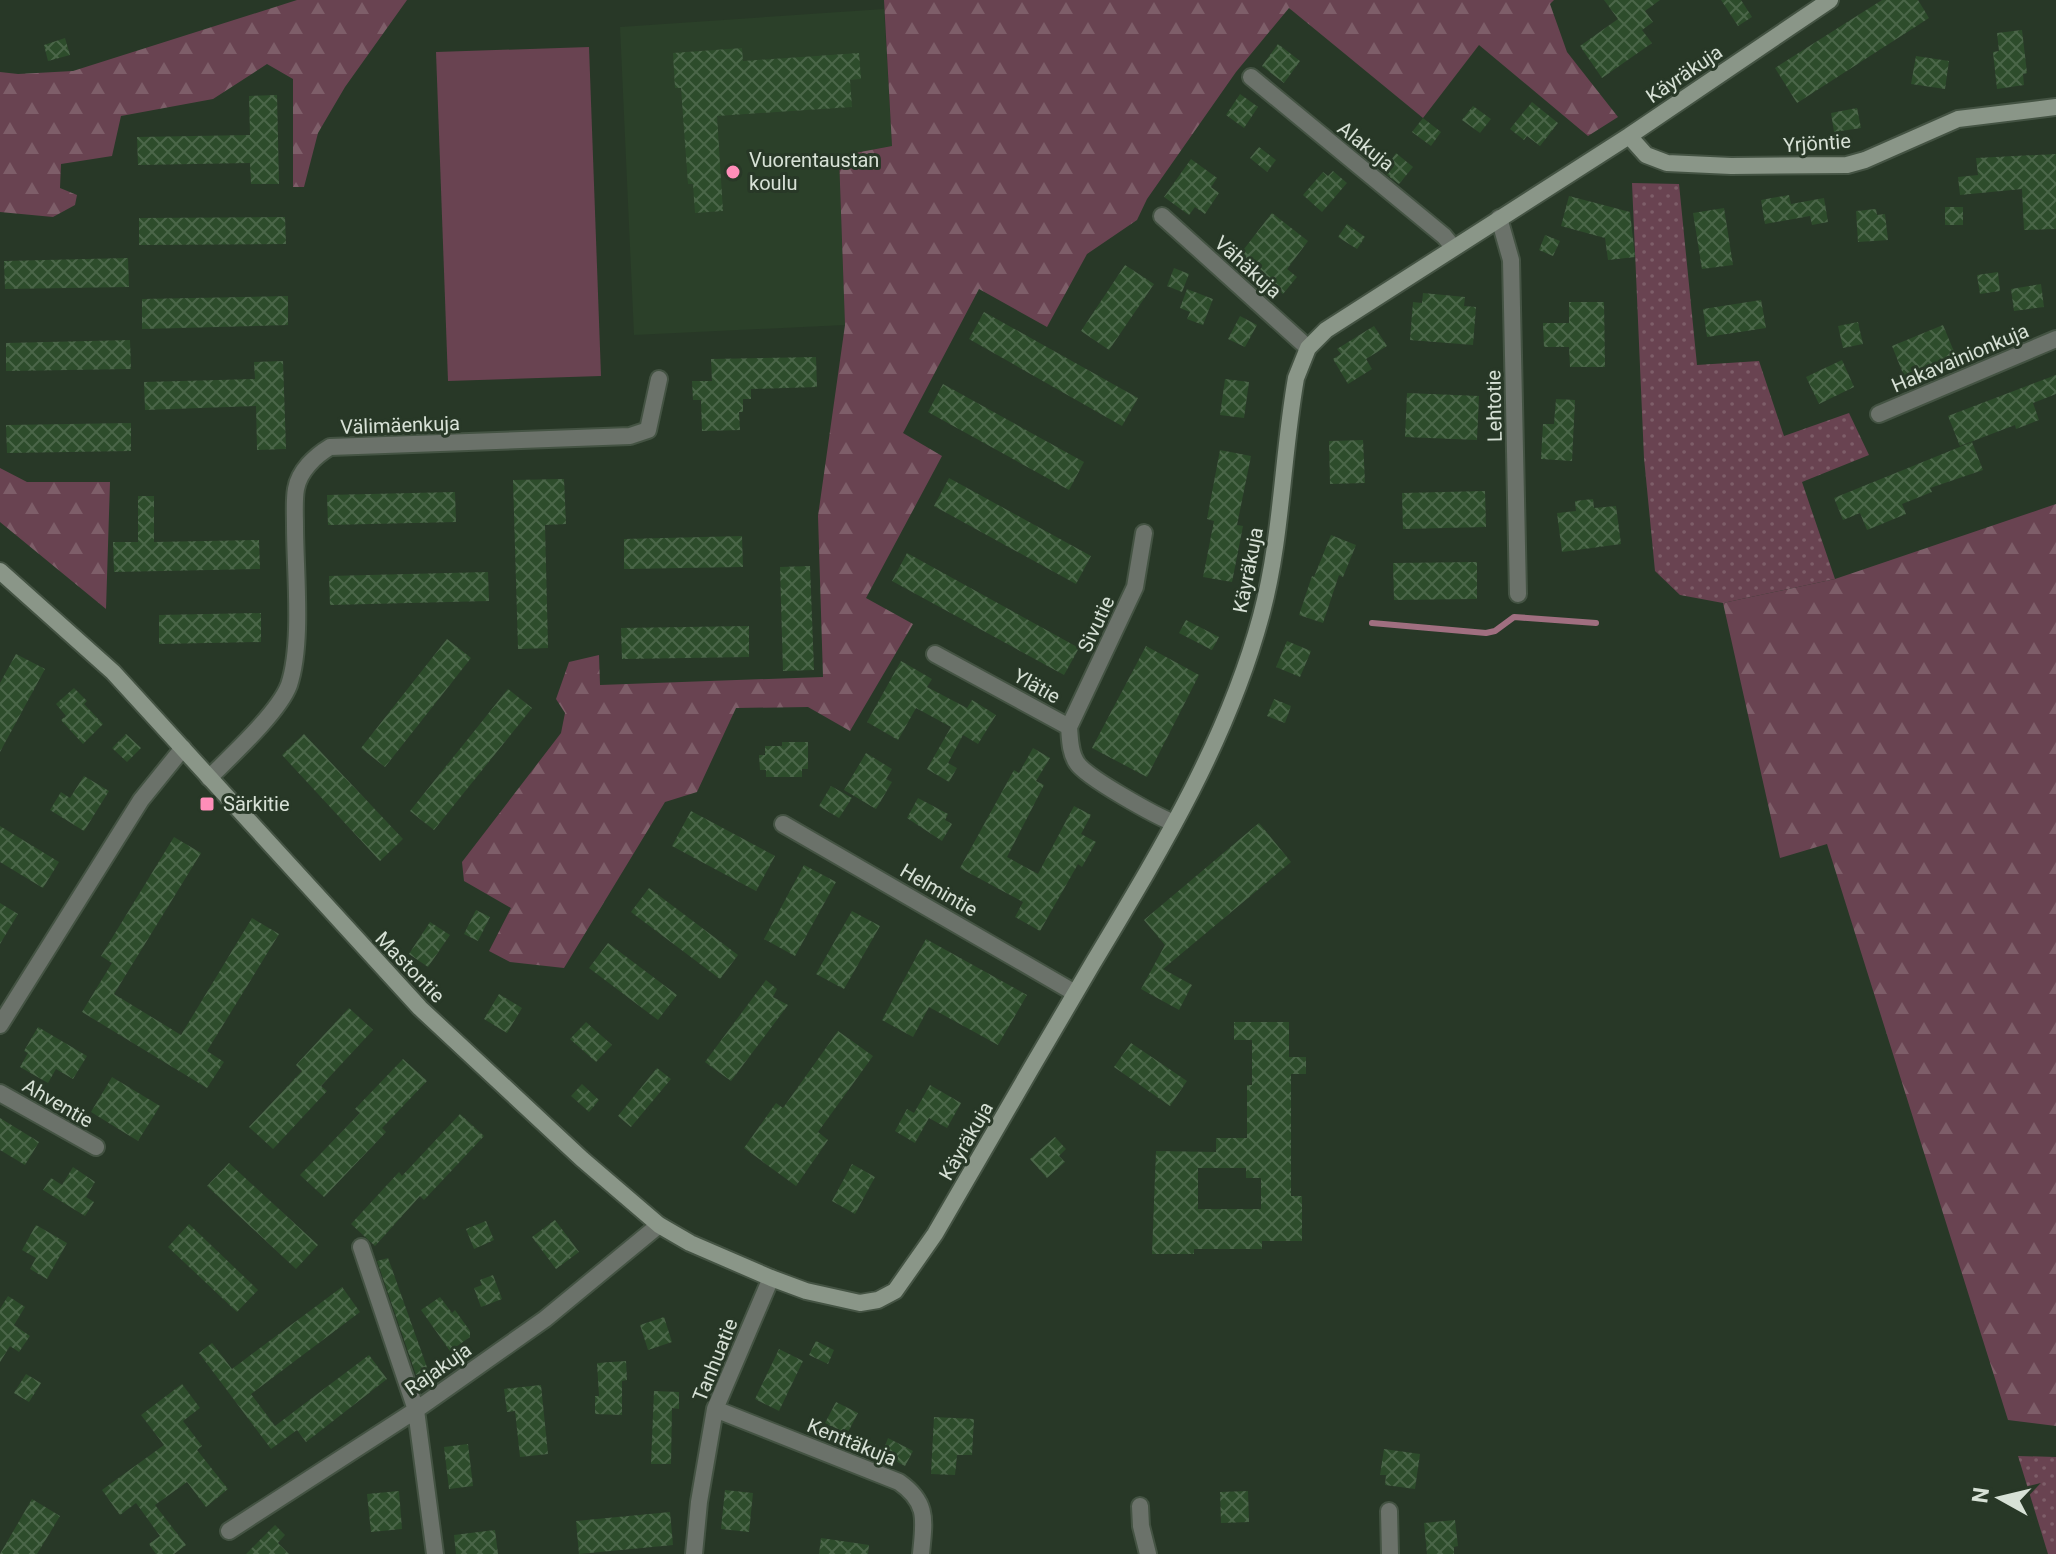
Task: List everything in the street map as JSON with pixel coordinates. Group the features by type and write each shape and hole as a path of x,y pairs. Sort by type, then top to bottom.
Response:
{"street":[{"name":"Käyräkuja","path":"853,1302 878,1300 903,1282 935,1234 1174,823 1223,723 1261,617 1273,556 1294,389 1308,348 1326,330 1629,136 1830,0"},
{"name":"Alakuja","path":"1251,77 1444,236 1453,247"},
{"name":"Yrjöntie","path":"1629,136 1646,155 1667,163 1832,166 1865,160 1958,119 2056,107"},
{"name":"Vähäkuja","path":"1162,216 1308,348"},
{"name":"Lehtotie","path":"1499,218 1511,260 1518,594"},
{"name":"Hakavainionkuja","path":"1879,414 2056,339"},
{"name":"Välimäenkuja","path":"209,778 256,729 284,695 289,683 296,631 296,489 308,465 320,452 330,447 630,436 648,430 659,379"},
{"name":"Sivutie","path":"1069,727 1135,587 1144,533"},
{"name":"Mastontie","path":"0,571 113,672 420,1008 582,1159 659,1225 690,1243 771,1278 806,1291 853,1302"},
{"name":"Ylätie","path":"935,654 1069,727 1072,751 1081,768 1157,816 1174,823"},
{"path":"0,1025 141,800 183,748"},
{"name":"Helmintie","path":"783,824 1075,993"},
{"name":"Ahventie","path":"0,1093 96,1147"},
{"name":"Rajakuja","path":"229,1531 416,1410 545,1319 659,1225"},
{"path":"361,1247 416,1410 435,1554"},
{"name":"Tanhuatie","path":"694,1554 699,1502 715,1409 771,1278"},
{"name":"Kenttäkuja","path":"715,1409 899,1482 908,1489 923,1511 921,1554"},
{"path":"1140,1506 1148,1554"},
{"path":"1389,1511 1390,1554"}],"shaded area":[{"name":"Vuorentaustan koulu","path":"884,9 892,146 839,156 845,325 634,335 620,27"}],"green space":[{"path":"297,0 407,0 345,87 318,133 304,187 293,187 293,79 267,64 213,99 121,116 112,156 61,164 60,188 77,195 75,205 53,217 0,212 0,72 73,71"},
{"path":"884,0 1554,0 1550,4 1567,52 1618,117 1588,136 1479,45 1423,118 1289,8 1236,72 1147,199 1137,220 1087,254 1047,327 979,289 903,433 942,456 866,598 913,624 850,731 808,707 736,708 697,792 665,802 564,968 510,962 489,951 511,908 464,881 462,862 561,733 565,713 556,699 569,662 599,655 600,685 823,677 818,516 845,325 839,156 892,146"},
{"path":"589,47 601,376 448,381 436,52"},
{"path":"1632,183 1679,184 1697,365 1759,361 1784,436 1849,413 1869,455 1802,482 1835,579 1723,603 1680,595 1655,571 1644,458"},
{"path":"0,468 27,482 110,482 106,609 0,522"},
{"path":"2056,504 2056,1426 2008,1420 1827,844 1780,858 1723,603 1835,579"},
{"path":"2018,1456 2056,1457 2056,1554 2048,1554"}],"building":[{"path":"1604,0 1660,0 1645,11 1653,22 1642,30 1652,43 1602,78 1580,46 1618,19"},
{"path":"1721,0 1741,0 1752,17 1738,26"},
{"path":"1882,0 1918,0 1929,18 1797,103 1775,68"},
{"path":"2022,30 2027,73 2023,74 2024,85 1997,89 1993,52 1999,51 1997,33"},
{"path":"65,38 70,55 48,61 44,45"},
{"path":"1278,44 1300,61 1284,83 1262,66"},
{"path":"742,48 743,61 859,53 861,79 850,80 852,107 717,116 723,211 695,213 693,184 688,184 681,88 675,88 673,53"},
{"path":"1916,56 1949,61 1945,89 1911,84"},
{"path":"1240,94 1258,107 1244,128 1226,115"},
{"path":"277,95 279,184 251,184 250,163 138,165 137,137 250,135 249,96"},
{"path":"1532,102 1558,123 1540,146 1527,136 1524,140 1510,129"},
{"path":"1473,106 1491,119 1480,133 1462,120"},
{"path":"1857,108 1861,128 1834,132 1831,113"},
{"path":"1423,118 1441,132 1431,146 1412,132"},
{"path":"1259,147 1276,160 1267,172 1250,158"},
{"path":"1396,153 1413,167 1399,184 1383,172"},
{"path":"2056,154 2056,229 2024,230 2022,189 1960,195 1958,177 1978,175 1976,158"},
{"path":"1191,159 1217,178 1211,187 1219,193 1205,214 1195,207 1189,215 1164,197"},
{"path":"1333,171 1347,183 1322,212 1303,195 1323,172 1328,176"},
{"path":"1789,195 1791,204 1824,198 1828,222 1812,225 1810,216 1765,224 1761,200"},
{"path":"1569,196 1630,212 1635,257 1608,260 1605,238 1561,226"},
{"path":"1945,207 1963,207 1963,225 1945,225"},
{"path":"1724,208 1733,265 1702,269 1693,213"},
{"path":"1876,209 1877,215 1885,214 1888,240 1858,242 1856,211"},
{"path":"1272,213 1308,241 1287,269 1297,277 1283,294 1237,258"},
{"path":"285,217 286,244 139,245 139,218"},
{"path":"1347,224 1365,237 1357,249 1338,237"},
{"path":"1545,235 1560,241 1553,256 1539,250"},
{"path":"128,258 129,287 5,289 4,261"},
{"path":"1125,265 1154,284 1109,350 1081,331"},
{"path":"1174,268 1189,274 1182,292 1167,286"},
{"path":"1998,272 2000,291 1980,294 1977,275"},
{"path":"2041,284 2044,307 2014,311 2011,289"},
{"path":"1187,289 1213,299 1203,325 1187,319 1190,312 1180,308"},
{"path":"1423,293 1465,297 1464,306 1476,307 1473,345 1410,340 1413,302 1422,303"},
{"path":"288,296 288,325 142,329 142,299"},
{"path":"1761,300 1766,328 1707,337 1703,309"},
{"path":"1569,302 1604,302 1605,367 1570,367 1569,347 1544,347 1543,323 1569,323"},
{"path":"984,312 1138,398 1122,426 969,339"},
{"path":"1240,316 1257,325 1245,347 1228,339"},
{"path":"1858,322 1863,344 1843,348 1838,326"},
{"path":"1943,325 1955,354 1904,376 1892,346"},
{"path":"1374,326 1387,346 1366,359 1372,369 1348,384 1333,359 1341,354 1337,349"},
{"path":"130,340 131,369 6,371 6,343"},
{"path":"816,357 817,387 751,389 751,399 743,399 743,412 739,412 740,430 702,431 701,400 693,400 692,381 712,381 711,359"},
{"path":"1842,360 1854,387 1819,404 1806,377"},
{"path":"283,361 286,449 257,450 256,406 145,410 144,382 255,379 254,362"},
{"path":"2056,375 2056,394 2033,403 2039,420 2016,429 2015,425 1960,446 1948,416"},
{"path":"1225,379 1249,382 1244,418 1220,415"},
{"path":"943,384 1084,462 1069,490 928,412"},
{"path":"1407,393 1479,396 1477,440 1405,437"},
{"path":"1556,399 1575,400 1572,461 1541,459 1543,424 1554,424"},
{"path":"131,423 131,451 7,453 6,425"},
{"path":"1363,440 1365,483 1330,484 1329,441"},
{"path":"1972,442 1983,470 1930,488 1932,492 1902,504 1906,514 1867,530 1860,513 1843,520 1834,498"},
{"path":"1220,450 1251,456 1237,525 1243,526 1232,582 1203,577 1214,521 1207,519"},
{"path":"949,478 1091,556 1076,584 934,506"},
{"path":"564,479 566,524 545,525 548,648 518,649 513,480"},
{"path":"1485,491 1486,527 1403,529 1402,493"},
{"path":"455,492 456,522 328,525 327,495"},
{"path":"138,496 154,496 154,542 259,540 260,569 114,572 113,542 138,542"},
{"path":"1593,499 1594,508 1616,506 1621,544 1562,552 1557,513 1576,511 1575,501"},
{"path":"1331,535 1356,545 1343,577 1339,575 1323,623 1299,615 1312,576"},
{"path":"742,536 743,567 624,569 624,539"},
{"path":"907,553 1079,648 1064,675 892,581"},
{"path":"1477,562 1477,599 1394,600 1393,563"},
{"path":"810,566 814,670 783,671 780,567"},
{"path":"488,572 489,601 330,605 329,576"},
{"path":"261,613 261,642 159,644 159,615"},
{"path":"1186,620 1219,637 1212,650 1179,633"},
{"path":"749,626 749,657 622,659 621,628"},
{"path":"447,639 471,658 385,767 361,748"},
{"path":"1287,641 1311,651 1300,677 1276,667"},
{"path":"1146,646 1199,675 1147,777 1092,748"},
{"path":"16,654 45,669 0,752 0,683"},
{"path":"901,661 932,679 927,687 967,708 972,700 996,715 978,744 963,735 948,763 957,768 949,782 927,769 951,727 916,708 898,740 867,722"},
{"path":"74,688 103,724 83,744 61,720 66,716 56,704"},
{"path":"508,689 532,708 434,830 410,811"},
{"path":"1274,699 1291,706 1285,723 1267,716"},
{"path":"126,734 141,748 127,762 112,748"},
{"path":"304,734 403,839 380,861 282,755"},
{"path":"782,742 808,742 808,769 802,769 802,777 766,777 766,770 760,770 759,755 765,755 765,746 782,746"},
{"path":"1033,748 1050,758 1036,781 1044,785 1007,857 1038,874 1074,806 1091,815 1081,834 1096,842 1082,867 1078,864 1040,931 1015,917 1023,902 960,868 1014,770 1019,773"},
{"path":"866,753 892,769 886,779 892,782 876,809 844,790"},
{"path":"84,776 109,791 84,831 50,810 61,792 70,798"},
{"path":"831,786 852,798 839,818 819,806"},
{"path":"918,798 948,814 945,820 952,824 942,841 907,818"},
{"path":"691,811 775,856 756,891 672,846"},
{"path":"1259,823 1291,862 1163,969 1192,985 1179,1010 1141,989 1165,945 1144,920"},
{"path":"0,826 59,862 43,888 0,862"},
{"path":"174,837 201,853 114,994 181,1035 252,918 279,934 207,1051 224,1062 207,1088 82,1012 112,963 101,956"},
{"path":"804,865 836,882 795,956 764,939"},
{"path":"649,888 738,955 720,979 631,912"},
{"path":"0,903 18,914 0,944"},
{"path":"476,910 490,917 478,941 464,934"},
{"path":"852,911 880,926 844,989 816,974"},
{"path":"430,922 450,935 428,967 409,954"},
{"path":"926,939 1027,995 998,1045 929,1007 913,1037 882,1020"},
{"path":"608,943 677,995 658,1020 589,968"},
{"path":"766,980 777,989 773,997 788,1005 731,1081 705,1062"},
{"path":"499,994 522,1008 507,1033 484,1019"},
{"path":"349,1008 373,1030 321,1086 327,1091 273,1149 249,1127 302,1071 296,1065"},
{"path":"586,1022 612,1045 596,1062 570,1039"},
{"path":"1234,1022 1289,1022 1289,1057 1306,1057 1306,1074 1291,1074 1291,1196 1302,1196 1302,1241 1262,1241 1262,1249 1194,1249 1194,1254 1152,1254 1156,1151 1216,1152 1216,1138 1247,1138 1247,1085 1252,1085 1252,1040 1234,1040","holes":["1198,1168 1246,1168 1246,1178 1261,1178 1261,1209 1198,1209"]},
{"path":"38,1027 87,1056 73,1079 56,1069 48,1083 20,1067 28,1053 24,1051"},
{"path":"838,1031 873,1056 818,1132 828,1140 796,1186 744,1148 776,1103 783,1108"},
{"path":"1131,1043 1187,1081 1170,1106 1114,1067"},
{"path":"403,1059 427,1081 382,1128 386,1132 324,1197 300,1175 360,1113 355,1109"},
{"path":"657,1068 671,1079 631,1127 618,1116"},
{"path":"112,1077 160,1106 138,1141 91,1112"},
{"path":"582,1084 599,1100 589,1112 571,1096"},
{"path":"930,1085 961,1103 947,1128 929,1118 915,1143 895,1131 907,1109 914,1113"},
{"path":"460,1114 484,1136 424,1200 420,1196 375,1246 351,1224 399,1172 402,1176"},
{"path":"0,1118 39,1142 25,1165 0,1150"},
{"path":"1055,1137 1066,1149 1059,1156 1065,1162 1047,1178 1030,1159"},
{"path":"229,1163 318,1245 296,1269 207,1186"},
{"path":"852,1164 875,1177 855,1214 832,1201"},
{"path":"73,1167 95,1182 86,1197 94,1202 85,1216 43,1190 51,1178 62,1185"},
{"path":"555,1220 579,1252 556,1269 532,1237"},
{"path":"486,1221 494,1240 474,1249 466,1229"},
{"path":"189,1224 258,1290 237,1312 168,1247"},
{"path":"36,1225 67,1243 47,1279 30,1269 36,1258 22,1250"},
{"path":"388,1258 428,1370 416,1375 377,1261"},
{"path":"493,1275 502,1299 481,1307 474,1288 482,1285 480,1280"},
{"path":"342,1287 360,1312 251,1394 275,1426 369,1355 387,1379 306,1442 297,1430 271,1449 199,1353 212,1343 232,1369"},
{"path":"8,1296 25,1307 14,1325 30,1336 19,1352 10,1346 0,1362 0,1309"},
{"path":"440,1297 452,1313 455,1310 470,1331 470,1337 450,1351 421,1310"},
{"path":"664,1317 672,1342 648,1350 640,1325"},
{"path":"816,1341 834,1350 828,1364 809,1355"},
{"path":"779,1349 803,1361 779,1411 755,1399"},
{"path":"626,1361 627,1380 622,1381 622,1415 595,1414 595,1396 599,1396 597,1363"},
{"path":"26,1374 41,1383 29,1402 14,1393"},
{"path":"182,1384 200,1408 183,1421 202,1446 197,1450 228,1489 206,1507 187,1482 155,1505 186,1545 174,1554 156,1554 149,1544 160,1536 136,1503 120,1515 102,1490 164,1445 141,1415"},
{"path":"541,1385 548,1454 520,1457 515,1411 507,1412 504,1389"},
{"path":"654,1391 679,1392 679,1409 672,1408 671,1464 651,1464"},
{"path":"836,1402 858,1413 847,1434 825,1423"},
{"path":"934,1417 974,1419 972,1455 957,1455 955,1475 931,1474"},
{"path":"861,1437 880,1447 873,1460 854,1452"},
{"path":"888,1438 913,1451 905,1466 882,1454"},
{"path":"468,1444 473,1486 449,1489 444,1447"},
{"path":"1384,1449 1420,1454 1415,1489 1385,1485 1386,1475 1380,1475"},
{"path":"725,1490 753,1493 749,1532 721,1529"},
{"path":"399,1491 402,1529 371,1532 367,1494"},
{"path":"1248,1491 1249,1522 1221,1523 1220,1492"},
{"path":"32,1499 60,1516 37,1554 0,1554"},
{"path":"670,1512 673,1545 579,1554 576,1521"},
{"path":"1455,1520 1458,1546 1454,1547 1454,1554 1427,1554 1424,1523"},
{"path":"275,1525 285,1535 278,1543 289,1554 246,1554"},
{"path":"495,1530 498,1554 456,1554 454,1535"},
{"path":"821,1538 869,1545 868,1554 819,1554"}],"waterway":[{"path":"1372,623 1486,633 1495,631 1514,617 1596,623"}],"place":[{"name":"Vuorentaustan koulu","path":"733,172"},
{"name":"Särkitie","path":"207,804"}]}
